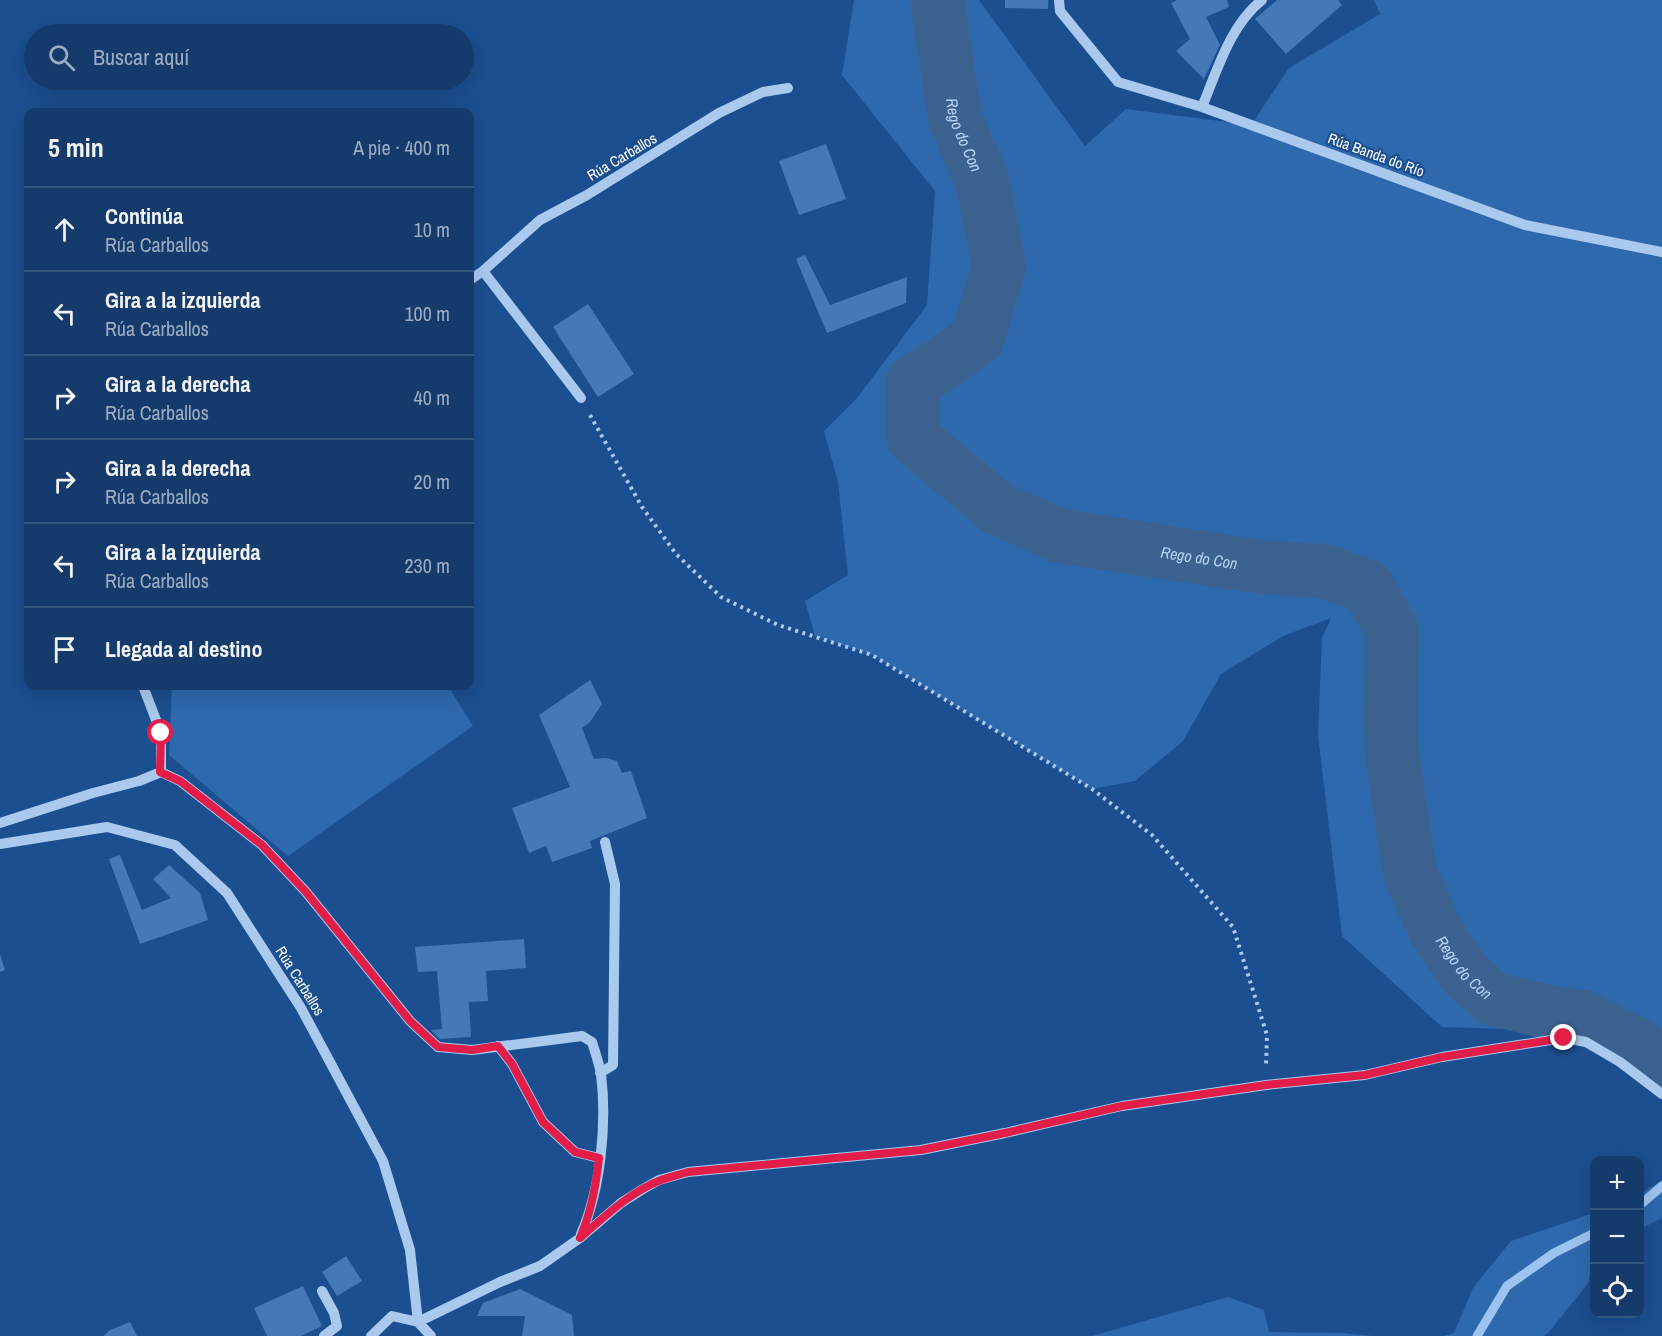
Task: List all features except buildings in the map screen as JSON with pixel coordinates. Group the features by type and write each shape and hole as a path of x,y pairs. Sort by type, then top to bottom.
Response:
{"street":[{"name":"Rúa Banda do Río","path":"1059,0 1060,10 1118,82 1202,107 1525,225 1662,252"},
{"path":"1202,107 1227,48 1252,7 1262,0"},
{"name":"Rúa Carballos","path":"474,277 540,220 596,190 719,113 763,92 788,88"},
{"path":"483,271 581,398"},
{"path":"145,690 161,733 160,772"},
{"path":"0,823 93,793 139,781 160,772 180,781 262,845 306,892 410,1021 438,1047 472,1050 582,1036 592,1042 600,1073 603,1131 596,1184 580,1238"},
{"name":"Rúa Carballos","path":"0,844 107,827 175,845 227,893 301,1008 383,1161 410,1250 418,1322"},
{"path":"600,1073 613,1065 615,884 605,843"},
{"path":"418,1322 500,1282 540,1266 580,1238 621,1203 643,1189 659,1180 688,1172 921,1150 1122,1106 1266,1085 1365,1075 1442,1057 1564,1038 1586,1042 1620,1062 1662,1094"},
{"path":"498,1046 512,1064 543,1122 575,1152 599,1158"},
{"path":"322,1291 334,1313 337,1326 324,1336"},
{"path":"371,1336 392,1316 418,1322 431,1336"}],"path":[{"path":"581,398 642,507 676,554 721,597 778,625 872,655 1092,789 1152,835 1233,927 1267,1035 1266,1085"}],"shaded area":[{"path":"854,0 979,0 1085,146 1126,109 1251,125 1289,68 1380,14 1374,0 1662,0 1662,1077 1594,1032 1442,1027 1342,936 1318,735 1322,638 1331,618 1283,636 1221,674 1183,741 1135,781 1092,789 872,655 815,636 805,601 848,575 838,482 824,431 857,398 927,305 935,191 842,75"},
{"path":"172,690 450,690 473,726 288,856 169,755"},
{"path":"1662,1180 1662,1218 1644,1227 1644,1210 1644,1191"},
{"path":"1590,1214 1589,1282 1544,1336 1444,1336 1454,1333 1473,1288 1511,1241"},
{"path":"1228,1297 1264,1310 1269,1332 1343,1333 1373,1336 1092,1336"}],"waterway":[{"name":"Rego do Con","path":"937,0 955,119 982,181 999,266 977,339 912,382 913,438 997,508 1060,536 1261,567 1324,571 1367,586 1392,630 1392,755 1410,873 1435,930 1465,974 1493,999 1552,1013 1584,1017 1640,1046 1662,1066"},
{"path":"1644,1202 1662,1186"},
{"path":"1477,1336 1507,1286 1554,1253 1590,1235"}],"route":[{"path":"161,733 160,772 180,781 262,845 306,892 410,1021 438,1047 472,1050 498,1046 512,1064 543,1122 575,1152 599,1158 596,1184 580,1238 621,1203 643,1189 659,1180 688,1172 921,1150 1122,1106 1266,1085 1365,1075 1442,1057 1564,1038"}]}
